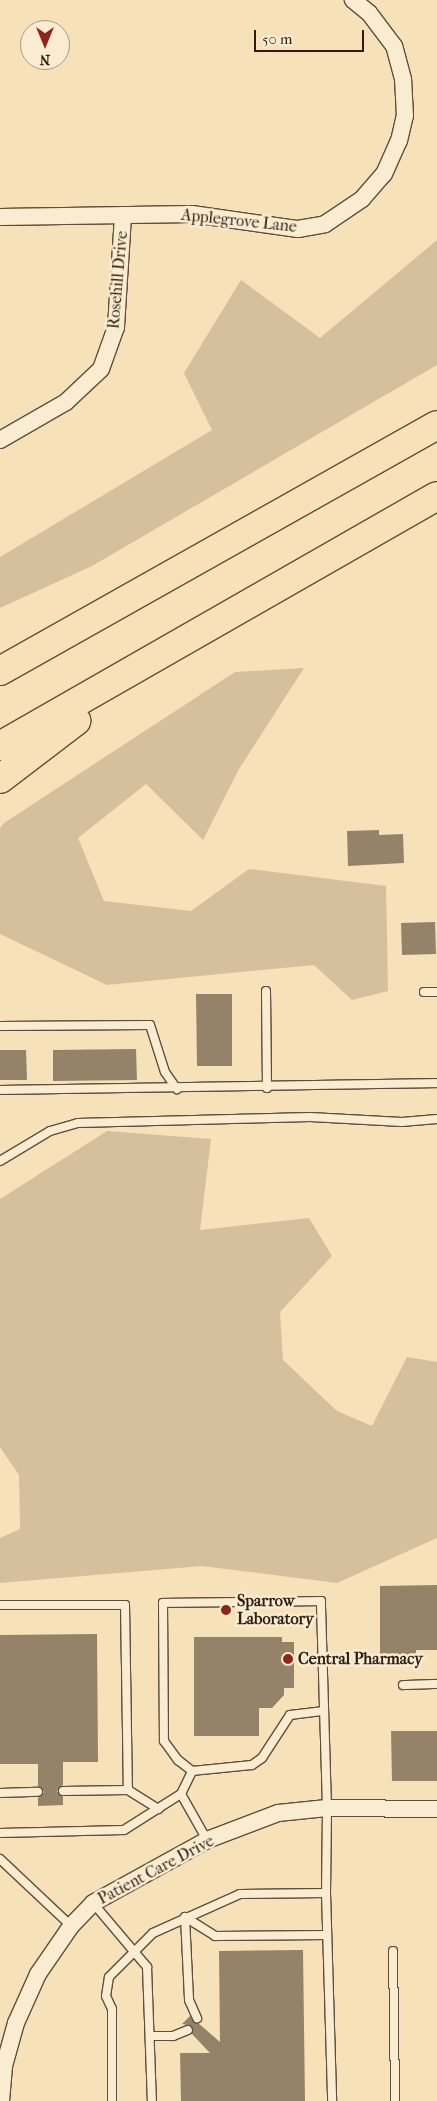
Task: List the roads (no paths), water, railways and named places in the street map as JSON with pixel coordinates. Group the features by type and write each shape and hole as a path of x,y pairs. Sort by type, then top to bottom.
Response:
{"highway":[{"path":"0,671 437,425"},
{"path":"0,746 437,496"},
{"path":"0,779 47,741 134,682 287,593 365,537"},
{"path":"0,658 115,607"}],"street":[{"name":"Applegrove Lane","path":"0,217 192,214 298,229 325,224 362,199 384,174 391,160 405,116 402,79 394,46 369,13 353,0"},
{"name":"Rosehill Drive","path":"0,440 66,402 101,369 116,327 123,215"},
{"name":"Patient Care Drive","path":"1,2101 4,2066 16,2023 38,1974 71,1926 93,1904 207,1840 278,1813 327,1808 437,1809"}],"lane":[{"path":"266,991 267,1088"},
{"path":"424,992 437,992"},
{"path":"0,1026 150,1025 165,1072 177,1089"},
{"path":"0,1090 267,1088 437,1083"},
{"path":"0,1161 50,1131 78,1123 310,1117 402,1122 437,1119"},
{"path":"324,1711 290,1716 262,1758 252,1765 192,1771 178,1760 164,1741 162,1603 321,1601 327,1808 326,1892 332,2101"},
{"path":"0,1605 125,1604 128,1790"},
{"path":"403,1685 437,1684"},
{"path":"0,1833 116,1831 137,1823 181,1794 192,1771"},
{"path":"63,1791 128,1790 158,1809"},
{"path":"0,1793 38,1792"},
{"path":"181,1794 207,1840"},
{"path":"0,1859 71,1926"},
{"path":"112,2101 112,2009 106,1996 109,1977 153,1933 185,1917 240,1894 326,1892"},
{"path":"93,1904 133,1953 147,1967 149,1978 152,2101"},
{"path":"185,1917 215,1936 327,1935"},
{"path":"185,1917 189,2000 197,2018"},
{"path":"393,1951 394,2101"},
{"path":"150,2036 173,2036 188,2030"}],"place":[{"name":"Sparrow Laboratory","path":"226,1610"},
{"name":"Central Pharmacy","path":"288,1659"}]}
